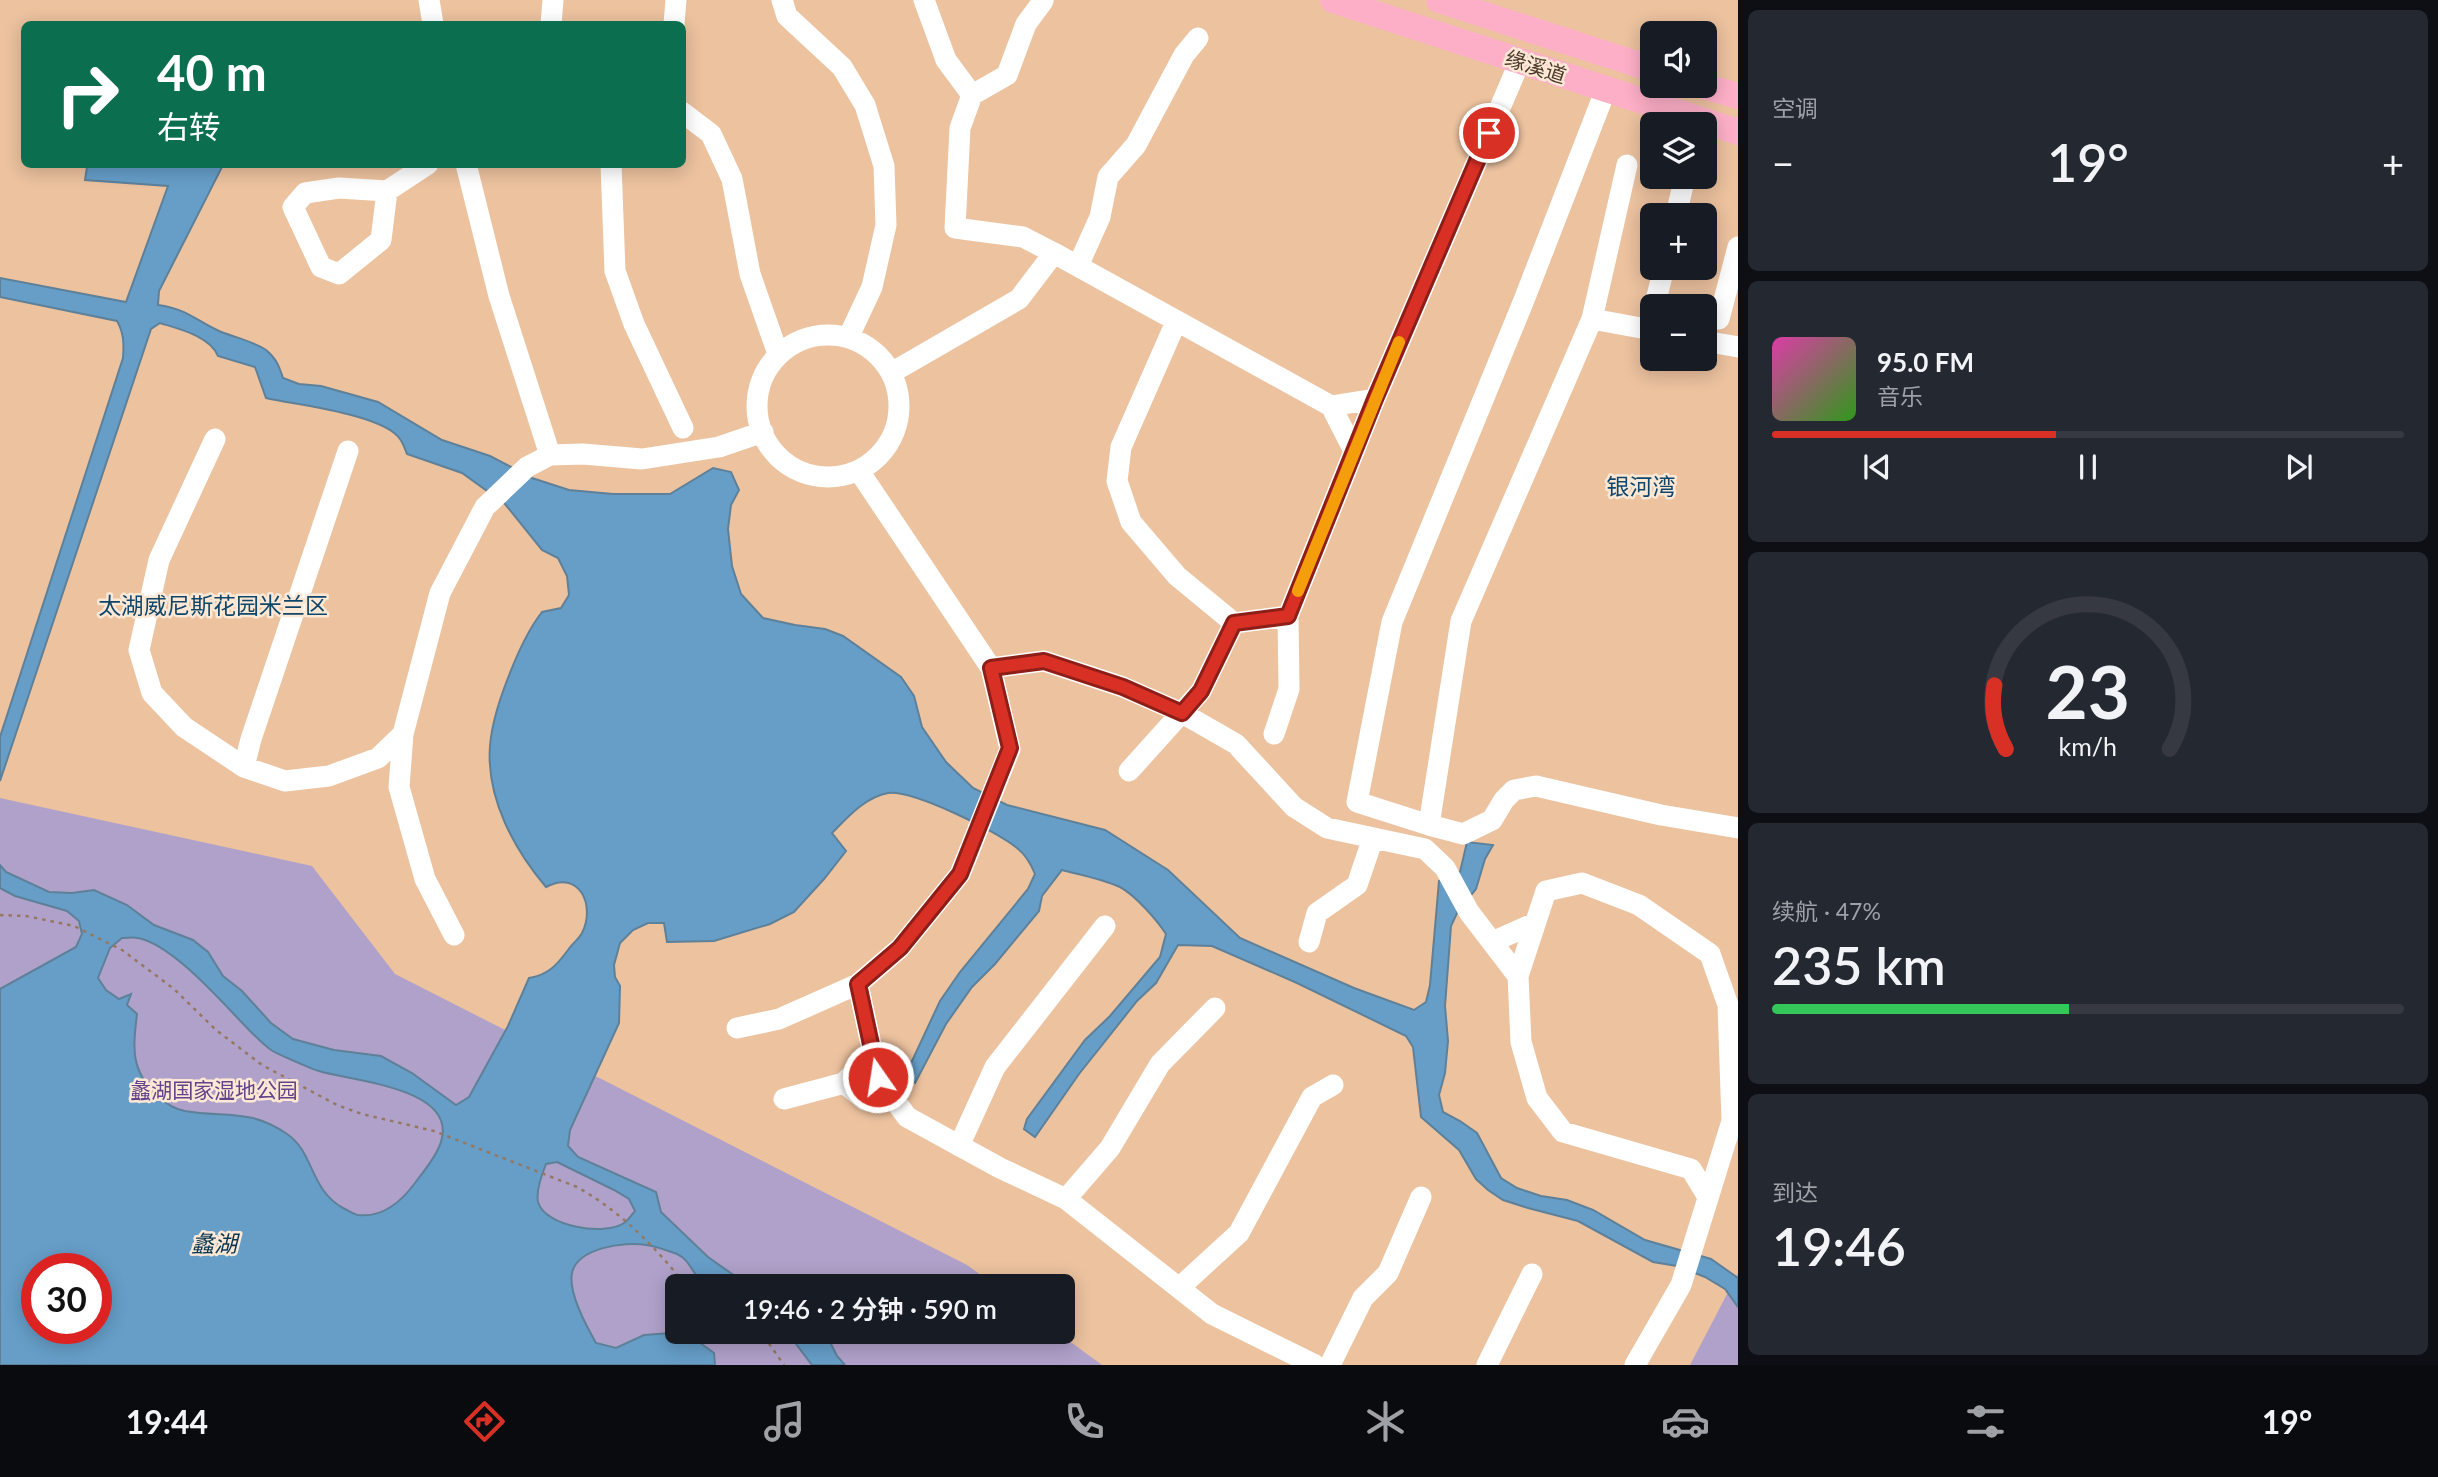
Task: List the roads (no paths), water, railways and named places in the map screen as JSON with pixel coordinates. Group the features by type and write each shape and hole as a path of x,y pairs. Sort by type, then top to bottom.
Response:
{"main road":[{"name":"缘溪道","path":"1333,0 1670,112"},
{"name":"缘溪道","path":"1439,0 1640,64"},
{"path":"1717,90 1738,96"},
{"name":"缘溪道","path":"1717,127 1738,132"}],"street":[{"path":"429,0 432,21"},
{"path":"551,21 553,0"},
{"path":"674,21 676,0"},
{"path":"782,0 788,16 842,67 865,105 884,166 886,225 872,286 849,336"},
{"path":"924,0 946,60 972,95"},
{"path":"1043,1 1026,24 1007,75 972,95 960,128 955,228 1023,237 1223,345 1331,406 1354,451"},
{"path":"1078,266 1100,217 1108,177 1136,145 1184,55 1198,38"},
{"path":"1274,734 1289,689 1288,616 1375,399 1520,61"},
{"path":"1606,89 1524,300 1392,622 1357,802 1463,834 1492,820 1504,800 1514,790 1536,786 1661,815 1738,828"},
{"path":"686,115 711,134 732,179 750,274 778,354"},
{"path":"1429,825 1461,621 1592,319 1628,165"},
{"path":"387,191 381,240 339,274 321,267 293,207 305,193 339,188 387,191 422,168"},
{"path":"467,168 499,296 550,455"},
{"path":"611,168 615,271 634,324 683,428"},
{"path":"1719,318 1738,247"},
{"path":"891,373 1019,299 1054,253"},
{"path":"1592,319 1640,329"},
{"path":"1176,322 1121,447 1118,481 1131,522 1177,576 1234,623 1288,616"},
{"path":"849,336 870,348 891,373 900,400 896,429 882,454 859,471 826,478 794,470 769,447 763,432 757,416 760,382 778,354 808,337 849,336"},
{"path":"1717,343 1738,347"},
{"path":"1331,406 1375,399"},
{"path":"454,935 425,879 399,787 403,734 440,593 485,507 527,467 550,455 642,458 719,447 763,432"},
{"path":"215,439 159,560 139,650 152,693 184,727 244,767 285,781 328,776 378,758 403,734"},
{"path":"244,767 348,450"},
{"path":"737,1028 779,1019 858,984 900,948 960,874 1010,748 991,668 859,471"},
{"path":"1129,771 1201,691 1234,623"},
{"path":"991,668 1044,661 1123,687 1182,713 1236,744 1294,807 1327,828 1425,849 1445,868 1469,912 1518,976"},
{"path":"1309,943 1317,913 1357,884 1373,838"},
{"path":"1635,1365 1681,1285 1721,1158 1732,1121 1728,1005 1710,954 1639,905 1582,883 1545,891 1518,976 1521,1042 1537,1098 1563,1132 1692,1169 1721,1158"},
{"path":"1492,942 1533,924"},
{"path":"959,1146 995,1067 1105,926"},
{"path":"858,984 878,1077 907,1116 959,1146 1066,1199 1212,1314 1315,1365"},
{"path":"1066,1199 1110,1148 1160,1064 1215,1007"},
{"path":"785,1099 844,1083 872,1053"},
{"path":"844,1083 865,1100 888,1091"},
{"path":"1179,1288 1239,1233 1312,1097 1333,1085"},
{"path":"1692,1169 1708,1197"},
{"path":"1330,1365 1363,1298 1388,1273 1421,1197"},
{"path":"1487,1365 1532,1273"}],"water":[{"name":"蠡湖","path":"87,168 221,168 159,291 158,305 184,312 219,331 261,347 275,359 283,378 378,402 442,440 490,456 532,478 569,490 613,494 670,494 713,468 731,472 739,490 731,505 728,529 732,566 741,594 763,618 825,629 843,636 901,677 914,696 922,727 946,762 973,788 1007,805 1105,830 1168,870 1240,938 1354,988 1414,1010 1426,1002 1430,985 1439,881 1460,872 1467,842 1493,845 1485,859 1476,889 1458,911 1451,926 1445,1006 1448,1041 1445,1073 1439,1095 1443,1112 1477,1133 1501,1178 1517,1188 1541,1196 1567,1200 1593,1210 1645,1240 1711,1259 1738,1278 1738,1307 1725,1289 1705,1277 1677,1266 1653,1262 1578,1221 1503,1200 1488,1190 1476,1179 1459,1150 1421,1117 1413,1047 1406,1036 1297,983 1212,946 1178,945 1156,983 1137,1001 1079,1074 1035,1137 1024,1129 1027,1119 1085,1040 1110,1016 1160,957 1166,934 1145,908 1126,891 1091,877 1062,870 1042,896 1039,911 972,987 946,1024 915,1083 905,1076 940,1001 960,972 1028,889 1035,874 1020,851 992,832 935,805 888,793 864,803 832,833 846,851 794,912 770,924 714,941 667,942 664,923 648,923 633,930 620,943 614,965 615,977 620,986 619,1023 570,1130 568,1146 578,1157 656,1192 661,1212 708,1257 732,1274 696,1274 677,1254 650,1246 626,1244 592,1252 576,1264 572,1273 573,1290 579,1310 596,1343 616,1348 644,1335 665,1333 665,1344 702,1344 714,1353 715,1365 0,1365 0,989 76,947 82,934 79,921 67,911 15,896 0,888 0,865 6,872 49,892 94,890 127,905 154,925 193,940 208,952 223,976 242,991 271,1023 293,1039 334,1050 381,1056 412,1073 456,1105 469,1097 508,1026 529,978 552,968 582,933 586,922 585,901 576,886 558,883 546,887 523,856 504,822 490,765 495,716 521,646 542,612 561,608 569,595 567,576 558,558 542,550 505,504 462,473 407,454 400,439 391,430 358,417 266,398 255,367 218,356 201,338 160,323 151,329 0,781 0,737 123,358 123,348 117,321 0,297 0,278 126,302 168,186 85,180","holes":["122,938 138,938 152,943 183,964 274,1052 319,1071 396,1089 432,1107 441,1121 442,1138 435,1156 410,1190 383,1211 367,1215 356,1214 343,1208 324,1191 302,1151 287,1134 261,1120 237,1115 185,1111 161,1099 149,1087 138,1068 135,1048 137,1014 127,1005 131,994 119,999 106,990 98,978 110,948","557,1162 629,1199 635,1211 624,1223 604,1229 563,1223 543,1211 538,1202 546,1164"]},
{"path":"796,1344 831,1344 845,1365 812,1365"}],"district":[{"name":"银河湾","path":"1641,486"},
{"name":"太湖威尼斯花园米兰区","path":"213,605"}],"park label":[{"name":"蠡湖国家湿地公园","path":"214,1089"}]}
